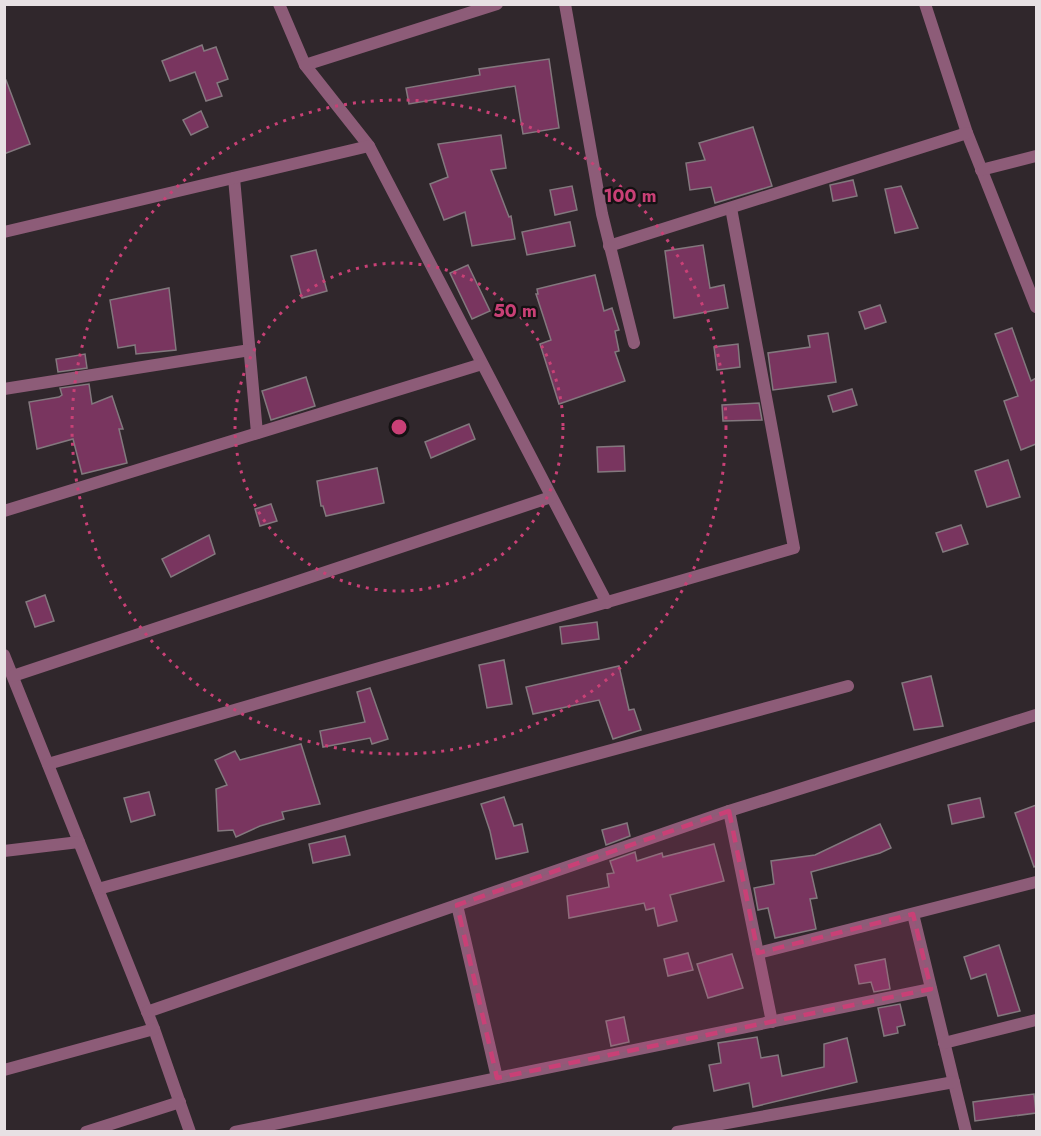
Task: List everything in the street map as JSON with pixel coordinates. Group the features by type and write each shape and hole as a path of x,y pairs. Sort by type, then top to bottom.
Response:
{"street":[{"path":"279,4 305,65 369,146 607,603"},
{"path":"305,65 497,4"},
{"path":"565,4 602,214 634,343"},
{"path":"926,4 967,133 1036,303"},
{"path":"609,246 967,133"},
{"path":"4,232 369,146"},
{"path":"981,170 1036,156"},
{"path":"234,178 257,433"},
{"path":"48,764 794,548 731,208"},
{"path":"4,389 250,350"},
{"path":"4,511 482,364"},
{"path":"13,676 551,497"},
{"path":"4,655 154,1029 190,1131"},
{"path":"98,889 848,686"},
{"path":"147,1012 729,811 1036,715"},
{"path":"729,811 772,1022"},
{"path":"4,851 79,842"},
{"path":"758,953 1036,882"},
{"path":"457,905 497,1078"},
{"path":"913,914 966,1131"},
{"path":"235,1131 931,989"},
{"path":"944,1043 1036,1020"},
{"path":"4,1070 154,1029"},
{"path":"677,1131 954,1083"},
{"path":"86,1131 180,1102"}],"highlighted area":[{"path":"729,811 758,953 913,914 931,989 497,1078 457,905"}],"building":[{"path":"202,45 204,51 216,47 228,79 217,83 222,96 206,101 195,72 170,81 162,61"},
{"path":"549,59 559,128 523,134 515,86 409,104 406,88 480,75 479,69"},
{"path":"4,80 6,80 30,144 4,154"},
{"path":"201,111 208,127 191,135 183,120"},
{"path":"753,127 772,186 715,203 711,187 690,190 686,163 705,160 699,143"},
{"path":"501,135 506,168 491,170 509,217 511,216 515,239 472,246 465,212 444,220 430,184 448,177 438,144"},
{"path":"853,180 857,196 833,201 830,185"},
{"path":"572,186 577,210 555,215 550,190"},
{"path":"901,186 918,228 895,233 885,189"},
{"path":"570,222 575,246 527,255 522,232"},
{"path":"703,245 710,288 724,285 728,308 674,318 665,251"},
{"path":"316,250 327,291 302,298 291,256"},
{"path":"468,265 490,311 472,319 450,273"},
{"path":"595,275 604,311 612,308 619,330 615,331 619,351 615,352 625,381 559,404 540,344 551,340 536,294 538,294 537,289"},
{"path":"169,288 176,350 136,354 135,345 118,348 110,300"},
{"path":"880,305 886,322 865,329 859,312"},
{"path":"1012,328 1031,381 1036,378 1036,444 1021,450 1004,401 1018,396 995,334"},
{"path":"828,333 836,382 773,390 768,353 810,347 808,336"},
{"path":"738,344 740,367 717,370 714,347"},
{"path":"85,354 87,368 58,372 56,359"},
{"path":"306,377 315,406 271,420 262,391"},
{"path":"89,384 92,404 112,396 123,429 119,429 127,463 82,474 73,439 37,449 29,402 59,397 62,395 60,388"},
{"path":"852,389 857,405 833,412 828,396"},
{"path":"759,403 762,420 723,421 722,405"},
{"path":"469,424 475,439 431,458 425,442"},
{"path":"624,446 625,471 598,472 597,447"},
{"path":"1008,460 1020,497 987,507 975,471"},
{"path":"377,468 384,503 326,516 321,506 317,481"},
{"path":"271,504 277,521 260,526 255,509"},
{"path":"961,525 968,544 943,552 936,533"},
{"path":"209,535 215,554 171,577 162,559"},
{"path":"45,595 54,621 35,627 26,602"},
{"path":"597,622 599,639 562,644 560,627"},
{"path":"504,660 512,704 487,708 479,665"},
{"path":"619,666 629,710 634,709 641,730 613,739 599,700 533,714 526,687"},
{"path":"931,676 943,726 914,730 902,683"},
{"path":"370,688 388,739 372,744 370,738 323,747 320,731 365,722 357,692"},
{"path":"301,744 320,804 282,812 284,819 260,826 236,837 233,830 218,831 216,789 227,785 215,760 235,751 240,760"},
{"path":"149,792 155,815 131,822 124,798"},
{"path":"504,797 514,826 522,824 528,852 496,859 481,804"},
{"path":"980,798 984,817 952,824 948,805"},
{"path":"1036,805 1036,866 1034,867 1015,813"},
{"path":"627,823 630,836 606,845 602,830"},
{"path":"880,824 891,848 811,872 817,898 810,899 816,929 775,938 768,908 758,910 754,888 774,884 771,861 815,855"},
{"path":"345,836 350,855 313,863 309,844"},
{"path":"714,844 724,881 670,895 677,921 658,926 654,908 646,910 644,903 569,918 567,896 609,887 607,874 614,873 610,861 635,852 637,861 662,853 663,857"},
{"path":"999,945 1020,1011 998,1016 986,974 971,979 964,957"},
{"path":"688,953 693,970 668,976 664,959"},
{"path":"732,954 743,988 708,998 697,964"},
{"path":"885,959 890,989 874,992 871,982 859,984 855,965"},
{"path":"900,1004 905,1025 897,1027 898,1033 884,1036 878,1008"},
{"path":"624,1017 629,1042 611,1046 606,1021"},
{"path":"757,1037 761,1058 778,1055 782,1076 824,1067 824,1044 847,1038 857,1082 753,1107 749,1083 714,1091 709,1065 721,1063 718,1043"},
{"path":"1034,1094 1036,1113 975,1121 973,1102"}]}
